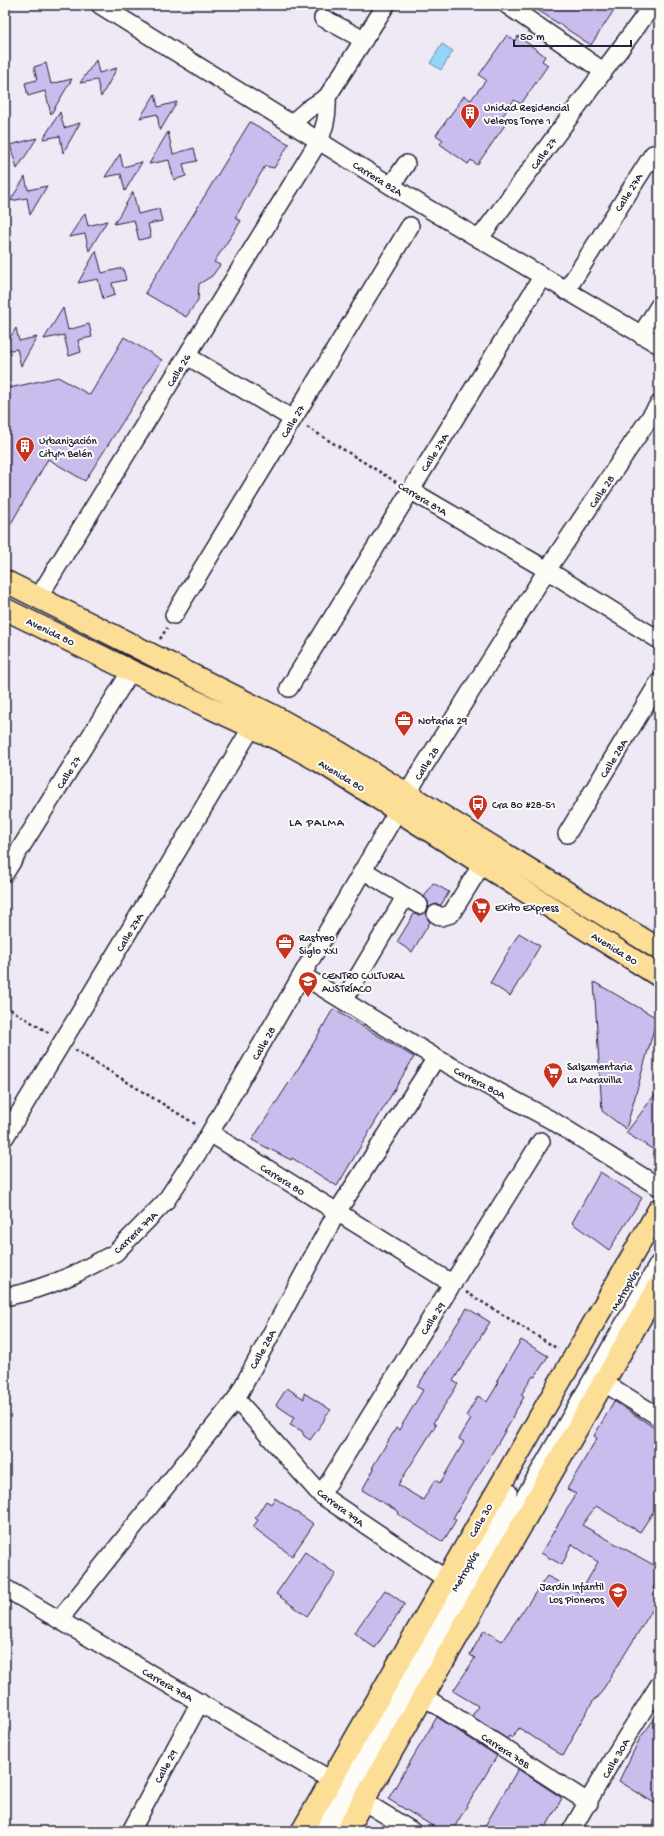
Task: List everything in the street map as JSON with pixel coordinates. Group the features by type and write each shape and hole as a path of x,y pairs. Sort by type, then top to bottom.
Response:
{"main road":[{"name":"Avenida 80","path":"5,581 272,715 339,752 482,864 659,976"},
{"name":"Avenida 80","path":"5,608 131,671 252,727 403,801 659,949"},
{"name":"Calle 30","path":"302,1831 659,1208"},
{"path":"346,1831 659,1286"}],"street":[{"name":"Carrera 82A","path":"100,5 318,142 659,346"},
{"path":"291,124 307,110 328,97 386,5"},
{"path":"507,5 603,71"},
{"name":"Calle 27","path":"480,239 603,71 651,12"},
{"path":"323,18 364,40"},
{"name":"Calle 26","path":"38,598 318,142 326,122 328,97"},
{"name":"Calle 27A","path":"566,291 653,154"},
{"path":"391,186 406,164"},
{"name":"Calle 27","path":"174,615 410,226"},
{"name":"Calle 27A","path":"289,688 542,277"},
{"path":"641,335 659,306"},
{"path":"187,356 293,419"},
{"name":"Calle 28","path":"210,1133 403,801 547,570 659,404"},
{"name":"Carrera 81A","path":"410,490 547,570 659,640"},
{"name":"Calle 27","path":"5,873 131,671"},
{"name":"Calle 28A","path":"568,834 659,682"},
{"name":"Calle 27A","path":"5,1137 252,727"},
{"path":"436,914 441,917 451,914 482,864"},
{"path":"344,1000 412,901 363,870"},
{"name":"Carrera 80A","path":"302,975 436,1058 553,1122 659,1187"},
{"name":"Calle 28A","path":"59,1620 236,1399 337,1212 436,1058"},
{"name":"Carrera 80","path":"210,1133 453,1284"},
{"name":"Carrera 79A","path":"5,1297 56,1282 76,1274 115,1253 165,1202 210,1133"},
{"name":"Calle 29","path":"321,1495 541,1141"},
{"name":"Metroplús","path":"316,1831 659,1228"},
{"name":"Metroplús","path":"333,1831 659,1263"},
{"path":"603,1382 659,1417"},
{"name":"Carrera 79A","path":"236,1399 321,1495 446,1580"},
{"name":"Carrera 78A","path":"5,1588 331,1780"},
{"name":"Calle 30A","path":"571,1831 589,1803 615,1755 659,1685"},
{"name":"Carrera 78B","path":"423,1696 589,1803"},
{"name":"Calle 29","path":"131,1831 200,1702"},
{"path":"363,1801 412,1831"}],"path":[{"name":"Carrera 81A","path":"293,419 410,490"},
{"path":"5,1006 210,1133"},
{"path":"453,1284 561,1351"}],"water":[{"path":"442,44 453,51 441,70 430,63"}],"building":[{"path":"530,5 606,5 614,10 591,45"},
{"path":"507,35 515,41 518,36 545,56 542,61 548,65 521,104 514,100 499,121 505,125 477,165 471,160 468,164 440,144 443,140 436,135 464,96 471,100 486,80 479,75"},
{"path":"96,60 99,73 117,68 101,97 97,80 80,83"},
{"path":"46,63 51,84 72,79 51,114 45,91 28,96 25,83 37,80 34,67"},
{"path":"155,94 158,107 177,102 160,131 157,114 140,118"},
{"path":"60,112 64,128 80,123 63,153 60,136 43,139"},
{"path":"250,122 289,144 274,168 265,166 235,218 241,221 214,262 220,265 212,276 199,284 198,300 186,317 145,293"},
{"path":"168,132 173,154 194,148 197,161 183,164 186,176 174,180 169,160 149,164"},
{"path":"37,138 17,169 10,145"},
{"path":"120,154 123,167 142,162 125,191 121,174 105,177"},
{"path":"25,177 28,190 47,186 30,215 27,198 10,201"},
{"path":"133,192 138,214 159,209 162,221 148,224 151,237 139,240 134,220 114,224"},
{"path":"85,213 88,226 107,221 89,251 85,234 69,237"},
{"path":"96,251 102,273 123,268 126,280 112,283 115,295 103,299 98,279 78,283"},
{"path":"63,308 68,330 89,324 92,337 78,340 81,352 69,356 64,335 44,339"},
{"path":"16,328 19,341 37,337 21,366 17,349 5,351 5,345"},
{"path":"124,337 162,360 85,481 48,459 5,534 5,389 58,377 90,395"},
{"path":"433,883 449,892 441,905 436,904 428,908 428,901 424,897"},
{"path":"427,911 427,918 430,922 412,952 397,942 414,914 419,915"},
{"path":"519,933 540,946 510,996 490,983"},
{"path":"594,982 657,1018 626,1129 602,1111"},
{"path":"333,1009 414,1057 337,1186 292,1158 291,1160 252,1140 305,1058"},
{"path":"659,1089 659,1141 654,1150 626,1133"},
{"path":"600,1172 642,1198 609,1250 572,1223"},
{"path":"467,1308 490,1322 453,1381 458,1384 433,1423 436,1425 398,1485 423,1500 435,1480 440,1483 464,1442 459,1439 471,1419 466,1416 478,1396 487,1402 499,1382 497,1380 521,1340 548,1356 535,1377 533,1376 521,1395 524,1397 512,1417 513,1418 453,1518 456,1520 443,1542 398,1514 399,1512 362,1490 374,1469 372,1468 396,1428 399,1430 423,1390 417,1387"},
{"path":"287,1388 304,1399 304,1393 331,1410 326,1415 323,1422 310,1440 304,1436 302,1431 290,1425 294,1417 276,1405"},
{"path":"614,1401 659,1431 659,1503 640,1532 596,1506 582,1525 659,1568 659,1578 653,1588 659,1591 659,1599 597,1699 595,1698 572,1737 573,1738 563,1756 519,1728 512,1738 509,1736 507,1739 472,1716 478,1706 453,1691 475,1658 470,1655 484,1630 502,1641 547,1576 580,1593 598,1562 572,1544 562,1565 541,1553 576,1494 567,1489 597,1438 594,1436"},
{"path":"275,1498 314,1524 292,1556 253,1527 258,1520 255,1518 266,1501 271,1504"},
{"path":"305,1552 336,1574 307,1616 276,1594"},
{"path":"385,1590 405,1604 375,1648 354,1633"},
{"path":"659,1713 659,1806 619,1781 640,1738"},
{"path":"437,1717 497,1756 452,1831 441,1831 388,1799"},
{"path":"518,1769 562,1798 544,1831 482,1831"}],"place":[{"name":"Unidad Residencial Veleros Torre 1","path":"470,130"},
{"name":"Urbanización CityM Belén","path":"25,463"},
{"name":"Notaria 29","path":"404,737"},
{"name":"Cra 80 #28-51","path":"478,821"},
{"name":"Exito Express","path":"481,924"},
{"name":"Rastreo Siglo XXI","path":"285,960"},
{"name":"CENTRO CULTURAL AUSTRÍACO","path":"308,998"},
{"name":"Salsamentaria La Maravilla","path":"553,1089"},
{"name":"Jardin Infantil Los Pioneros","path":"618,1609"}],"district":[{"name":"LA PALMA","path":"317,822"}]}
